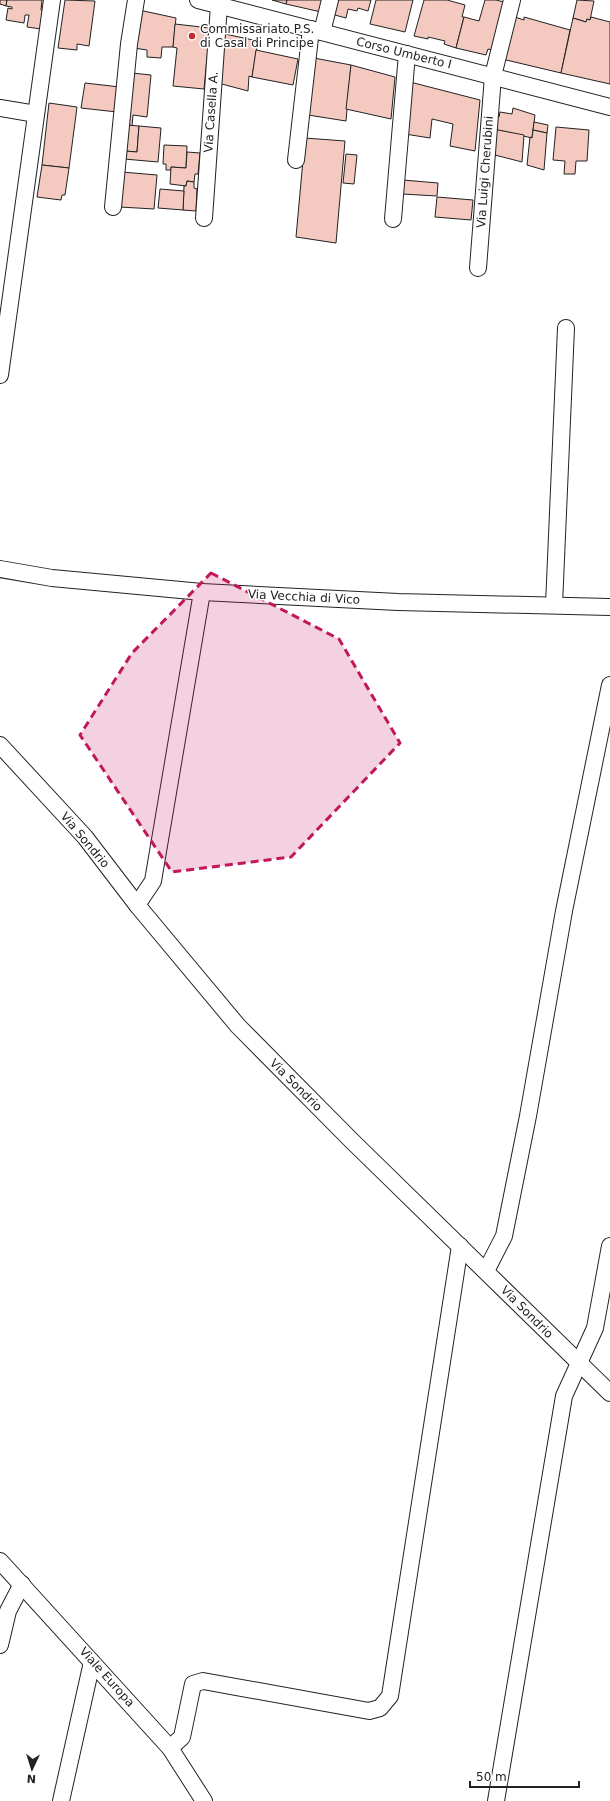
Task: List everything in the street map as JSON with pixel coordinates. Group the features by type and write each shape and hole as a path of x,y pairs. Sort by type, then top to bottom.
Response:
{"street":[{"path":"0,374 6,285 36,114 52,0"},
{"path":"113,207 129,44 136,0"},
{"name":"Corso Umberto I","path":"198,0 219,5 247,6 316,30 610,107"},
{"path":"296,160 316,30 330,0"},
{"name":"Via Luigi Cherubini","path":"478,268 493,76 512,0"},
{"name":"Via Casella A.","path":"204,218 219,5"},
{"path":"393,219 407,54"},
{"path":"0,108 36,114"},
{"path":"554,605 566,328"},
{"name":"Via Vecchia di Vico","path":"0,569 52,578 202,592 398,602 610,607"},
{"path":"137,905 153,881 202,592"},
{"path":"486,1271 504,1236 528,1116 564,911 610,685"},
{"name":"Via Sondrio","path":"4,749 85,837 137,905 238,1026 351,1140 610,1393"},
{"path":"170,1748 182,1737 193,1684 203,1681 369,1711 380,1708 390,1696 460,1246"},
{"path":"496,1801 564,1396 595,1328 610,1246"},
{"name":"Viale Europa","path":"0,1561 170,1748 204,1801"},
{"path":"0,1646 8,1611 22,1584"},
{"path":"61,1801 92,1662"}],"highlighted area":[{"path":"211,573 339,639 400,743 291,857 172,872 80,735 132,653"}],"building":[{"path":"0,0 7,0 6,6 0,4"},
{"path":"7,0 42,0 41,10 44,11 41,29 27,27 29,15 25,15 24,23 6,20 8,8 12,9 12,7 6,6"},
{"path":"65,0 95,1 89,46 77,44 77,50 58,48"},
{"path":"272,0 287,0 286,4"},
{"path":"287,0 324,0 321,12 286,4"},
{"path":"335,0 371,0 368,11 358,8 357,11 348,9 346,18 331,14"},
{"path":"376,0 413,0 405,32 370,24"},
{"path":"424,0 447,0 465,5 462,17 464,17 456,48 444,44 445,41 428,37 428,39 414,36"},
{"path":"485,0 496,0 508,3 496,51 488,49 486,55 456,48 464,17 479,21"},
{"path":"577,0 594,1 590,20 587,19 586,22 573,18"},
{"path":"139,10 176,18 173,47 162,47 161,58 147,57 147,50 134,48"},
{"path":"515,17 524,20 524,17 570,30 561,73 502,59"},
{"path":"591,17 610,22 610,84 561,73 573,18 586,22 587,19 590,20"},
{"path":"175,24 210,28 204,89 173,86 177,48 173,47"},
{"path":"225,34 258,41 252,77 249,76 248,91 218,83"},
{"path":"256,50 298,59 293,85 252,77"},
{"path":"314,58 351,65 346,121 308,115"},
{"path":"351,65 395,77 391,119 346,109"},
{"path":"132,73 151,75 147,117 133,115 132,126 127,125"},
{"path":"410,82 480,100 475,151 450,146 453,124 432,119 430,138 405,134"},
{"path":"85,83 120,87 117,112 81,108"},
{"path":"49,103 77,107 69,168 42,165"},
{"path":"513,108 535,115 532,138 493,129 494,116 499,117 500,112 512,114"},
{"path":"534,122 548,125 547,133 533,130"},
{"path":"127,125 139,126 137,152 125,151"},
{"path":"139,126 161,128 158,162 124,159 125,151 137,152"},
{"path":"556,127 589,130 587,161 576,161 575,174 564,174 565,161 553,160"},
{"path":"493,129 524,135 522,162 491,154"},
{"path":"533,130 547,133 544,170 527,165 530,137 532,138"},
{"path":"305,138 345,141 336,243 296,237"},
{"path":"164,145 187,146 186,168 171,167 171,170 166,170 166,164 163,164"},
{"path":"187,152 200,153 198,174 195,174 194,182 187,181 186,186 170,184 171,167 186,168"},
{"path":"346,154 357,155 354,184 343,183"},
{"path":"42,165 69,168 65,195 62,195 61,200 37,197"},
{"path":"122,172 157,175 154,209 120,207"},
{"path":"403,180 438,183 437,196 402,194"},
{"path":"187,181 194,182 194,188 197,189 196,211 183,210 184,186 186,186"},
{"path":"160,189 184,191 183,210 158,208"},
{"path":"437,197 473,200 471,220 435,217"}],"place":[{"name":"Commissariato P.S. di Casal di Principe","path":"192,36"}]}
